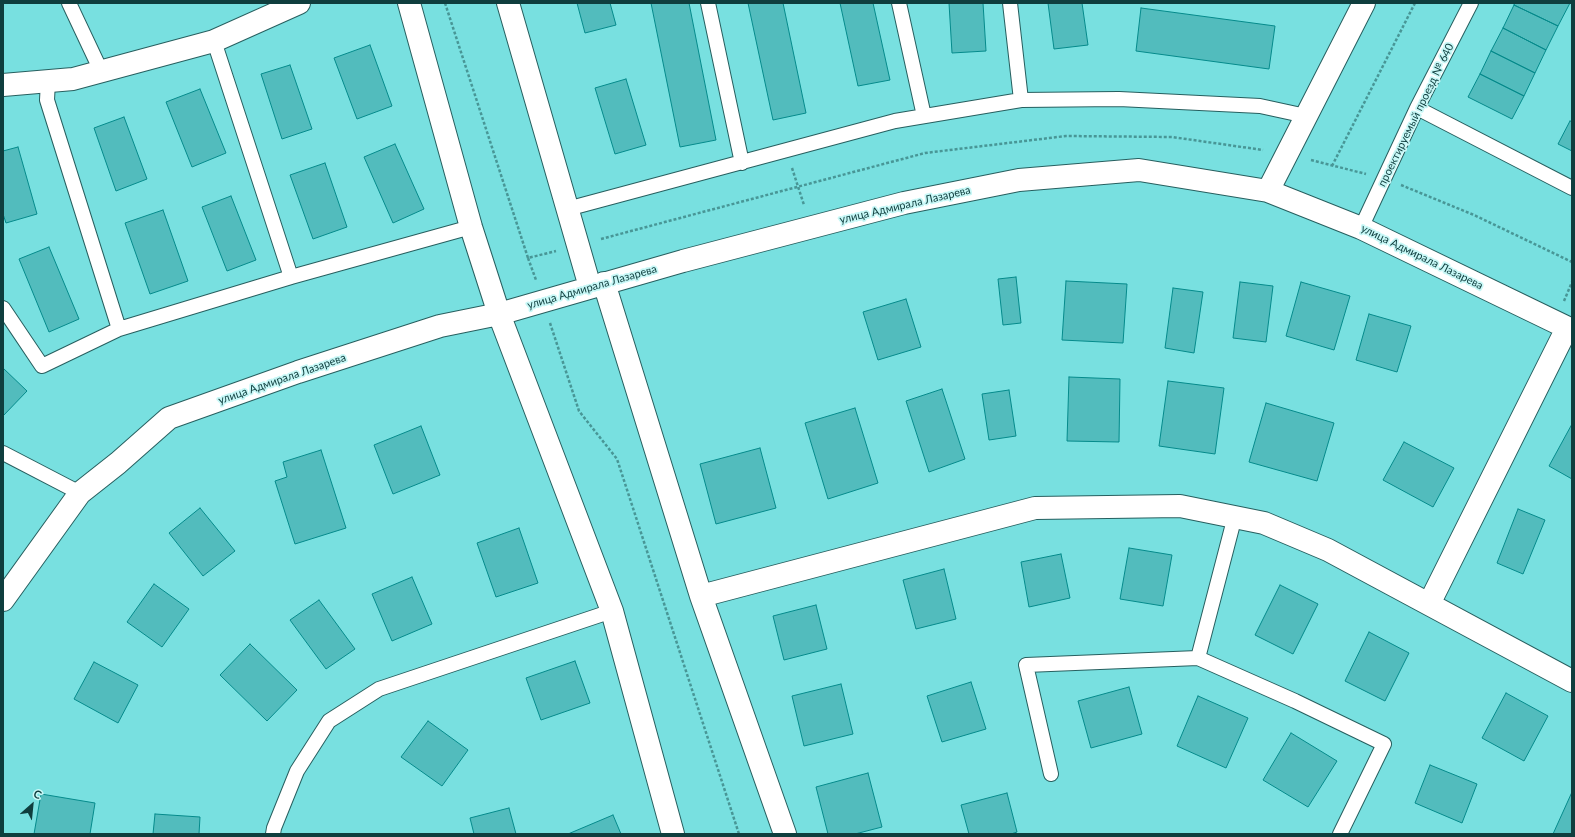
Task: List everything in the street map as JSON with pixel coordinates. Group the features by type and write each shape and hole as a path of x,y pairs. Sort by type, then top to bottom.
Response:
{"street":[{"path":"3,85 73,79 214,41 299,3"},
{"path":"409,3 471,227 498,314 612,611 673,834"},
{"path":"508,3 567,209 597,285 701,596 785,834"},
{"path":"1268,191 1364,3"},
{"name":"улица Адмирала Лазарева","path":"3,600 80,494 169,418 298,372 440,326 498,314 597,285 904,203 1019,180 1139,170 1268,191 1361,228 1570,329"},
{"path":"1429,604 1570,329"},
{"path":"701,596 1035,508 1180,506 1264,522 1328,550 1572,681"}],"lane":[{"path":"69,3 101,71"},
{"path":"708,3 742,163"},
{"path":"899,3 924,116"},
{"path":"1010,3 1021,100"},
{"name":"проектируемый проезд № 640","path":"1361,228 1417,108 1471,3"},
{"path":"214,41 291,277"},
{"path":"48,81 47,100 119,330"},
{"path":"567,209 895,122 1021,100 1119,99 1260,106 1306,116"},
{"path":"1417,108 1572,188"},
{"path":"3,308 42,366 119,330 291,277 471,227"},
{"path":"3,453 80,494"},
{"path":"1198,658 1234,516"},
{"path":"273,834 274,828 297,771 329,721 379,689 612,611"},
{"path":"1051,774 1026,665 1198,658 1295,701 1384,744 1340,834"}],"path":[{"path":"1332,166 1415,3"},
{"path":"787,150 810,227"},
{"path":"528,258 580,412 618,460 739,834"}],"building":[{"path":"577,3 610,3 616,25 585,33"},
{"path":"651,3 689,3 716,140 680,147"},
{"path":"748,3 783,3 806,113 773,120"},
{"path":"840,3 873,3 890,80 858,86"},
{"path":"949,3 983,3 986,51 952,53"},
{"path":"1048,3 1082,3 1088,45 1054,49"},
{"path":"1515,3 1570,3 1558,26 1514,5"},
{"path":"1514,5 1558,26 1546,50 1503,28"},
{"path":"1141,8 1275,26 1269,69 1136,51"},
{"path":"1503,28 1546,50 1535,73 1491,51"},
{"path":"370,45 392,106 357,119 334,58"},
{"path":"1491,51 1535,73 1524,96 1480,74"},
{"path":"290,65 312,129 282,139 261,74"},
{"path":"1480,74 1524,96 1512,119 1468,97"},
{"path":"626,79 646,145 615,154 595,88"},
{"path":"200,89 226,153 192,167 166,102"},
{"path":"124,117 147,179 116,191 94,128"},
{"path":"1570,121 1572,122 1572,151 1558,144"},
{"path":"395,144 424,209 393,223 364,157"},
{"path":"18,147 37,214 6,223 3,214 3,151"},
{"path":"325,163 347,227 313,239 290,175"},
{"path":"231,196 256,260 227,271 202,207"},
{"path":"163,210 188,281 150,294 125,223"},
{"path":"49,247 79,319 49,332 19,259"},
{"path":"1016,277 1021,323 1003,325 998,279"},
{"path":"1066,281 1127,284 1123,343 1062,340"},
{"path":"1240,282 1273,286 1266,342 1233,338"},
{"path":"1301,282 1350,296 1334,350 1286,336"},
{"path":"1173,288 1203,292 1194,353 1165,348"},
{"path":"906,299 921,347 878,360 863,312"},
{"path":"1369,314 1411,326 1397,372 1356,360"},
{"path":"3,368 27,391 3,416"},
{"path":"1069,377 1120,379 1119,442 1067,441"},
{"path":"1168,381 1224,388 1215,454 1159,446"},
{"path":"942,389 965,459 929,472 906,401"},
{"path":"1009,390 1016,436 989,440 982,394"},
{"path":"1266,403 1334,423 1317,481 1249,462"},
{"path":"855,408 878,483 828,499 805,423"},
{"path":"1572,424 1572,479 1549,466"},
{"path":"421,426 440,475 393,494 374,445"},
{"path":"1404,442 1454,468 1433,507 1383,480"},
{"path":"760,448 776,508 716,524 700,464"},
{"path":"321,450 346,528 295,544 275,481 287,477 283,462"},
{"path":"200,508 235,551 203,576 169,533"},
{"path":"1518,509 1545,520 1523,574 1497,563"},
{"path":"519,528 538,583 496,597 477,543"},
{"path":"1129,548 1172,555 1163,606 1120,599"},
{"path":"1061,554 1070,598 1029,607 1021,562"},
{"path":"944,569 956,619 916,629 903,580"},
{"path":"412,577 432,624 392,641 372,594"},
{"path":"154,584 189,609 162,647 127,622"},
{"path":"1280,585 1318,604 1293,654 1255,635"},
{"path":"319,600 355,649 326,669 290,620"},
{"path":"816,605 827,649 784,660 773,616"},
{"path":"1369,632 1409,653 1385,701 1345,681"},
{"path":"250,644 297,690 267,721 220,675"},
{"path":"575,661 590,703 541,720 526,678"},
{"path":"94,662 138,685 118,723 74,699"},
{"path":"971,682 986,729 942,742 927,696"},
{"path":"841,684 853,734 804,746 792,696"},
{"path":"1129,687 1142,734 1091,748 1078,701"},
{"path":"1506,693 1548,716 1524,761 1482,738"},
{"path":"1198,696 1248,718 1226,768 1177,746"},
{"path":"428,721 468,750 442,786 401,757"},
{"path":"1291,733 1337,761 1308,807 1263,780"},
{"path":"1430,765 1477,784 1462,823 1415,803"},
{"path":"868,773 882,827 855,834 828,834 816,787"},
{"path":"1572,792 1572,834 1553,834"},
{"path":"1007,793 1017,832 1011,834 969,834 961,805"},
{"path":"41,794 95,803 90,834 34,834"},
{"path":"509,808 516,834 474,834 470,818"},
{"path":"155,814 200,817 199,834 153,834"},
{"path":"613,815 621,834 568,834"}]}
